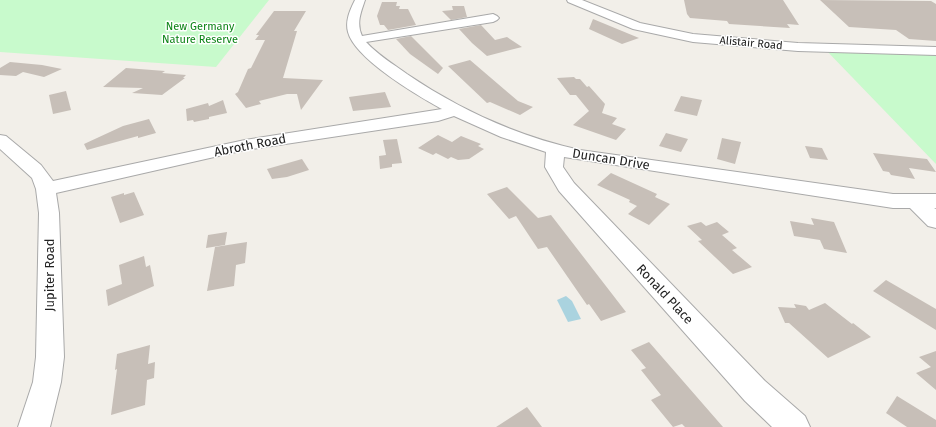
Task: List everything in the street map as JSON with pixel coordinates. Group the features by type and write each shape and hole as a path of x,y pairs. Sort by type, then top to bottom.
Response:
{"street":[{"name":"Duncan Drive","path":"360,0 352,21 354,34 374,58 426,93 456,110 509,135 555,150 885,200 926,202"},
{"name":"Alistair Road","path":"572,0 636,26 693,38 798,47 936,51"},
{"path":"358,40 493,18"},
{"name":"Abroth Road","path":"46,189 245,145 438,116 456,110"},
{"name":"Jupiter Road","path":"0,140 34,169 41,177 46,189 49,214 50,357 47,382 34,427"},
{"name":"Ronald Place","path":"555,150 554,167 566,186 755,391 794,427"},
{"path":"926,202 936,221"}],"green space":[{"name":"New Germany Nature Reserve","path":"0,0 269,0 216,67 0,52"},
{"path":"824,48 936,52 936,164"}],"water":[{"path":"566,296 572,301 581,319 568,322 557,300"}],"building":[{"path":"684,0 783,0 799,25 787,24 790,28 729,24 727,21 690,18 687,14"},
{"path":"820,0 931,1 936,4 936,41 909,39 896,30 849,27"},
{"path":"382,2 397,2 396,6 400,6 399,9 408,9 416,25 388,30 384,25 380,25 377,16"},
{"path":"452,6 464,6 467,17 451,20 442,11 453,10"},
{"path":"274,11 306,11 294,31 297,31 283,78 323,80 301,110 297,94 287,94 259,101 261,104 246,108 235,94 238,92 248,69 251,68 265,40 255,40 259,35 256,35"},
{"path":"593,19 639,38 622,44 589,29"},
{"path":"481,25 495,40 507,37 522,47 487,56 459,29"},
{"path":"411,36 443,68 438,74 410,54 396,39"},
{"path":"470,60 518,101 533,107 520,115 490,102 487,103 448,66"},
{"path":"10,62 42,65 62,69 44,77 23,72 16,76 0,75 0,68"},
{"path":"126,68 165,71 162,73 186,75 183,78 185,78 162,95 132,93 143,88 103,87"},
{"path":"574,77 576,79 580,79 587,87 589,86 605,104 602,113 617,118 612,124 626,129 616,140 573,125 589,111 576,95 570,95 557,78"},
{"path":"66,91 71,110 53,114 49,95"},
{"path":"385,92 391,107 353,111 349,97"},
{"path":"681,96 702,100 697,116 674,111"},
{"path":"223,100 227,113 194,122 193,120 187,121 186,109 208,103 209,106"},
{"path":"149,119 156,133 138,138 138,136 87,150 84,144 123,126"},
{"path":"666,133 688,139 681,152 659,146"},
{"path":"438,135 452,142 461,136 481,144 478,146 484,149 469,159 458,160 451,157 448,159 436,153 433,155 418,148"},
{"path":"722,138 741,142 735,164 717,159"},
{"path":"397,139 402,163 392,164 392,167 380,169 379,156 386,155 383,140"},
{"path":"805,146 822,148 828,160 810,158"},
{"path":"873,153 927,159 936,172 909,168 915,179 891,175 889,172 883,171"},
{"path":"302,159 309,170 287,177 272,179 267,169"},
{"path":"611,173 657,194 655,197 670,204 649,225 628,214 637,206 629,202 630,200 597,185"},
{"path":"507,187 538,218 551,215 626,312 601,321 589,304 587,305 547,247 538,249 516,216 509,219 487,194"},
{"path":"134,192 144,215 120,223 111,197"},
{"path":"811,218 834,222 847,253 824,249 820,240 794,236 790,221 814,225"},
{"path":"701,222 706,226 717,222 729,232 722,235 737,248 732,250 752,267 733,274 698,241 702,240 687,226"},
{"path":"227,232 225,245 206,248 208,235"},
{"path":"247,242 245,263 236,265 234,286 207,291 215,247"},
{"path":"144,256 146,267 150,265 154,286 108,306 106,290 122,284 119,265"},
{"path":"886,280 936,309 936,330 873,291"},
{"path":"825,303 871,337 828,358 789,323 785,323 778,307 796,308 794,304 806,306 809,310"},
{"path":"649,342 723,427 685,427 682,424 673,427 651,400 661,395 641,370 646,368 631,350"},
{"path":"150,345 148,364 155,362 154,378 147,380 145,405 111,415 117,369 115,370 117,354"},
{"path":"936,351 936,390 916,373 931,367 919,357"},
{"path":"897,396 936,420 936,427 907,427 886,413"},
{"path":"527,407 542,427 496,427"}]}
